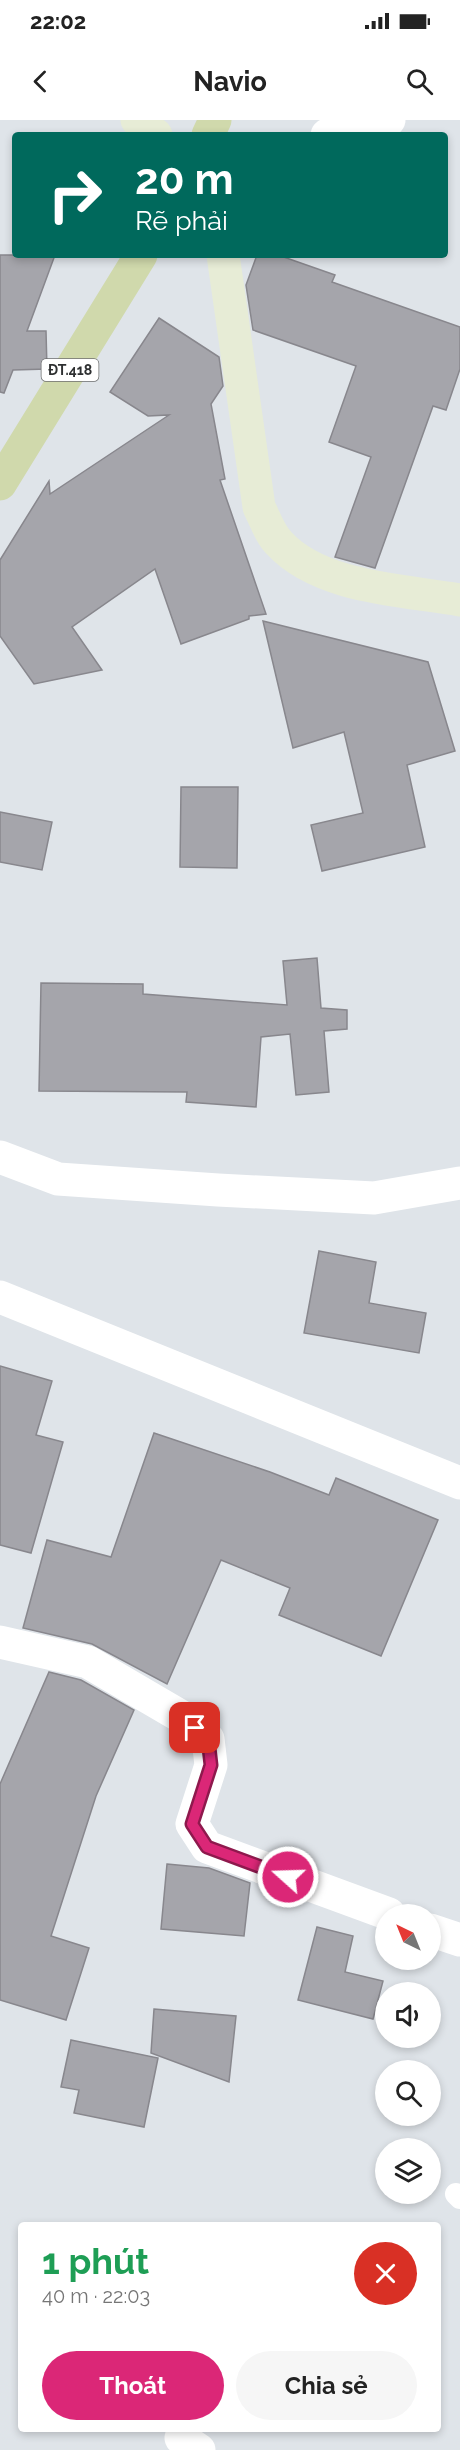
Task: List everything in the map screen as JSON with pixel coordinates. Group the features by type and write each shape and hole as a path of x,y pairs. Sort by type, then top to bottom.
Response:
{"main road":[{"name":"ĐT.418","path":"0,484 139,258"}],"street":[{"path":"137,120 152,132"},
{"path":"339,132 388,120"},
{"path":"223,258 259,507 278,543 306,565 341,580 460,600"},
{"path":"0,1157 58,1179 218,1190 374,1198 460,1183"},
{"path":"0,1297 460,1483"},
{"path":"0,1642 88,1662 182,1717 208,1739 211,1765 192,1824 207,1847 375,1909"},
{"path":"441,1933 460,1940"}],"building":[{"path":"0,255 12,255 12,258 54,258 27,331 46,331 47,369 13,370 4,393 0,392"},
{"path":"256,258 287,258 335,275 332,282 460,327 460,369 446,410 433,406 375,568 335,557 371,457 329,442 356,366 253,330 246,285"},
{"path":"159,318 219,357 223,386 211,404 225,479 220,480 266,614 249,616 249,619 181,644 155,569 72,627 102,670 34,684 0,636 0,560 49,481 50,494 169,415 148,416 110,392"},
{"path":"263,621 428,662 455,751 407,765 425,847 322,871 311,825 363,813 344,732 293,748"},
{"path":"181,787 238,787 237,868 180,867"},
{"path":"0,812 52,822 42,870 0,862"},
{"path":"317,958 321,1008 347,1010 347,1029 324,1031 329,1092 296,1095 290,1034 261,1037 256,1107 186,1102 187,1092 39,1091 41,983 143,984 143,994 287,1005 283,961"},
{"path":"319,1251 376,1262 369,1303 426,1313 419,1353 304,1333"},
{"path":"0,1366 52,1381 36,1435 63,1442 31,1553 0,1545"},
{"path":"154,1433 270,1472 329,1495 336,1478 438,1520 381,1656 279,1615 290,1588 221,1560 167,1684 92,1644 23,1628 47,1540 111,1557"},
{"path":"49,1672 81,1680 134,1710 96,1796 51,1936 89,1948 66,2020 0,2000 0,1784"},
{"path":"167,1864 209,1868 250,1883 244,1936 161,1929"},
{"path":"317,1927 353,1936 345,1972 383,1981 375,1982 373,2019 298,2000"},
{"path":"154,2009 236,2016 229,2082 151,2053"},
{"path":"71,2040 158,2058 144,2127 74,2113 79,2090 61,2087"}],"route":[{"path":"195,1728 208,1739 211,1765 192,1824 207,1847 288,1877"}]}
